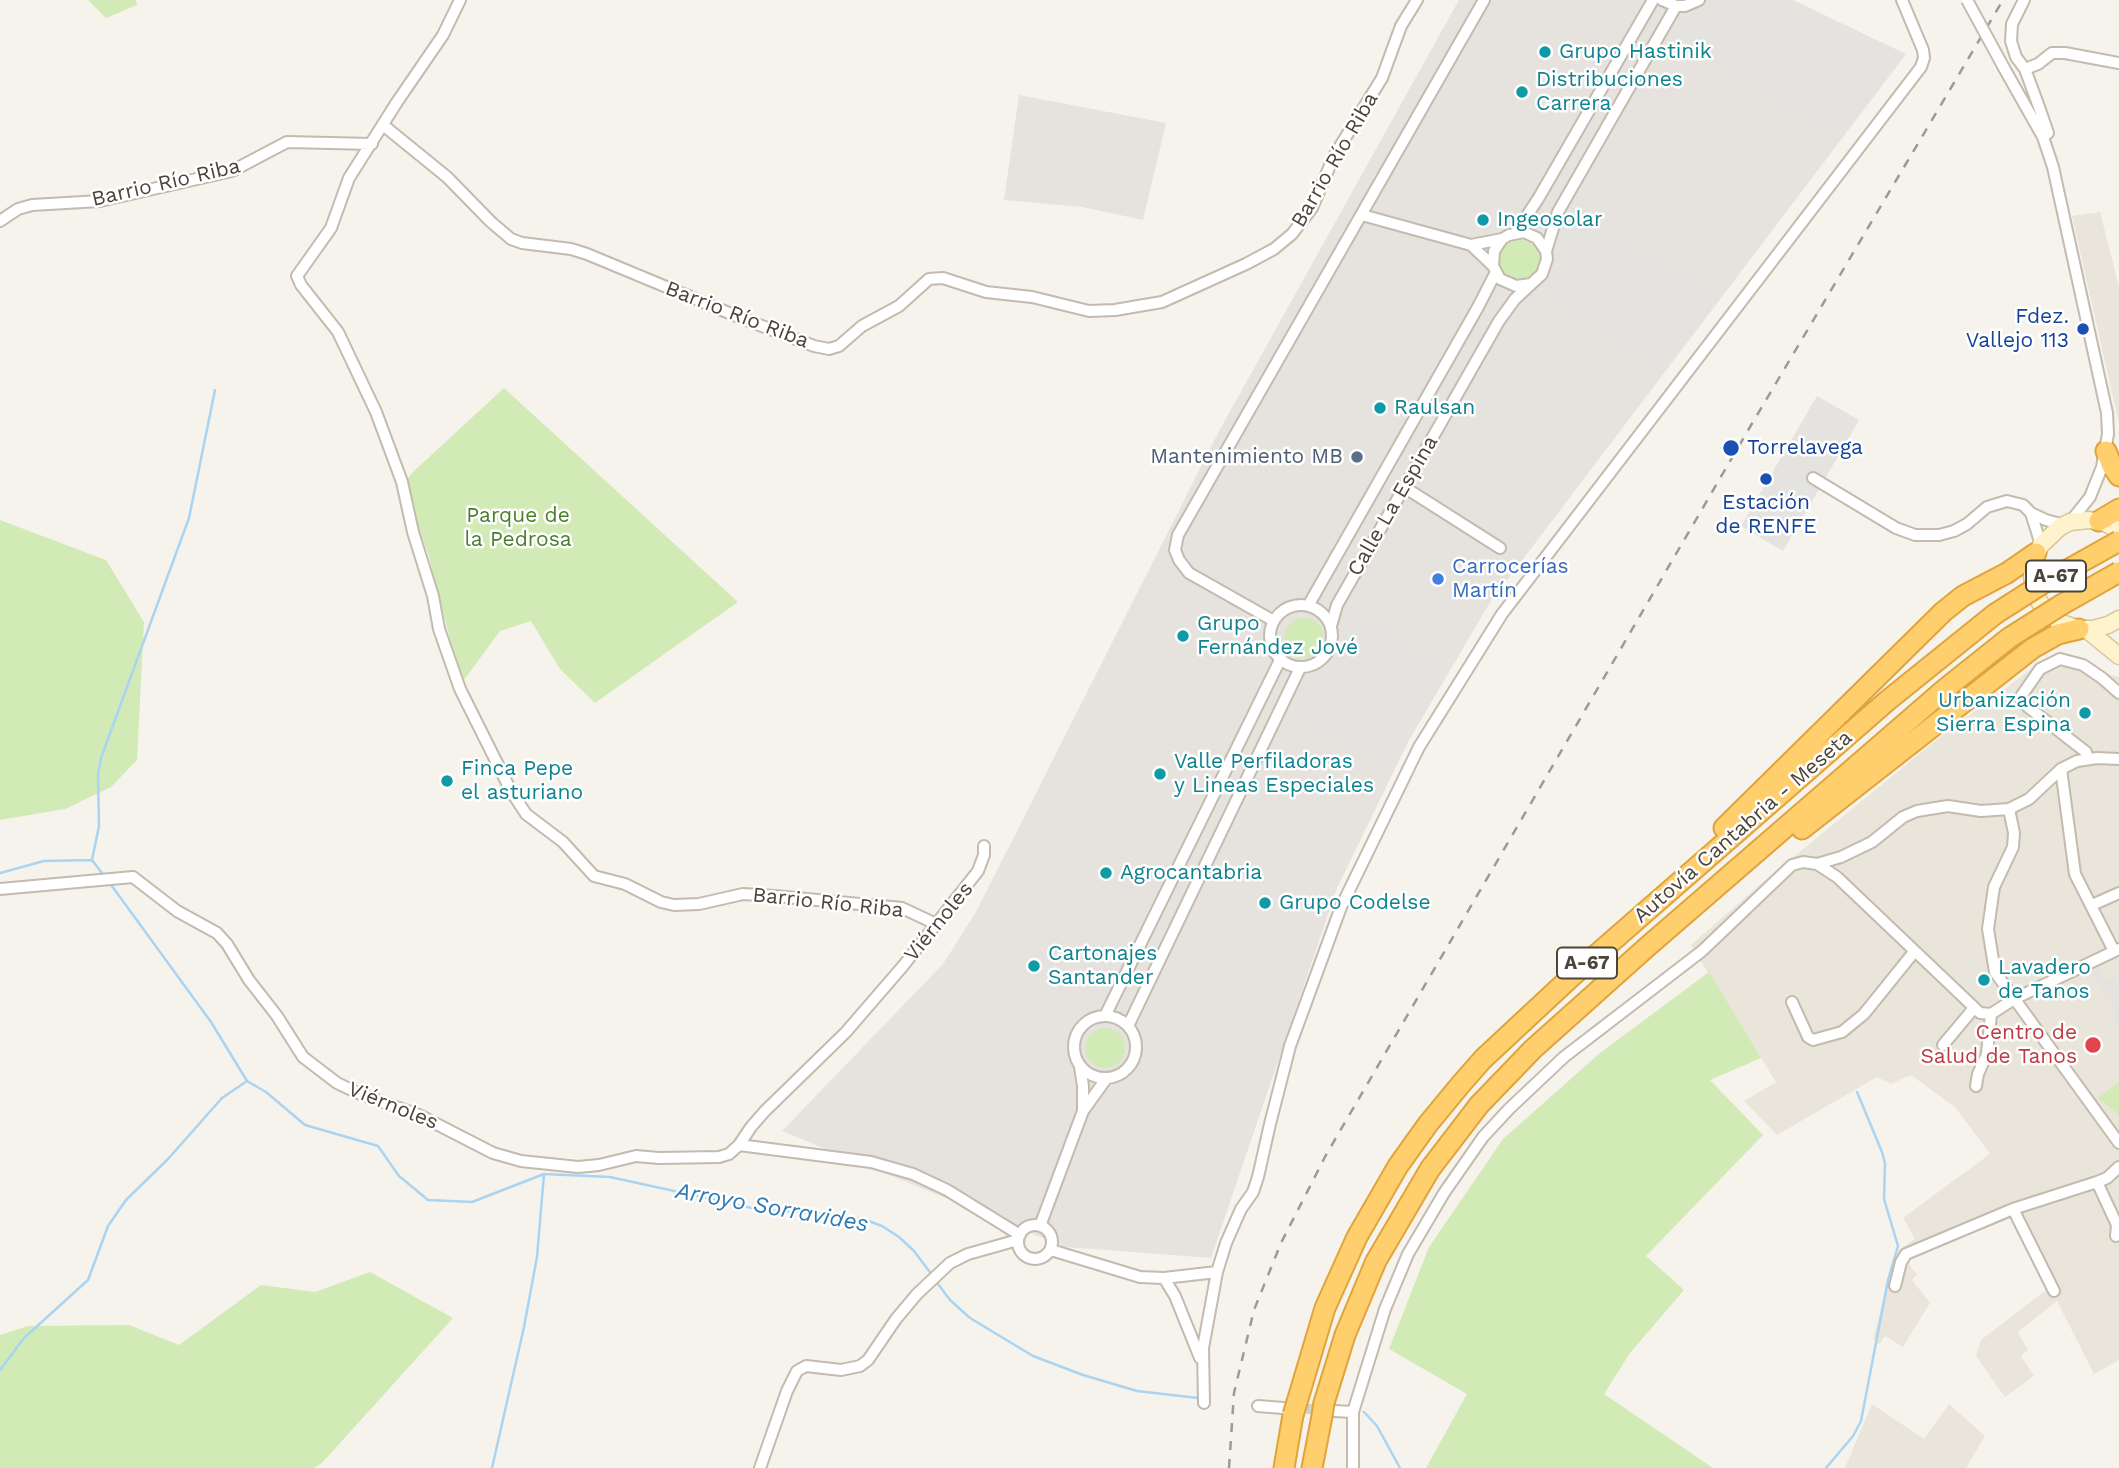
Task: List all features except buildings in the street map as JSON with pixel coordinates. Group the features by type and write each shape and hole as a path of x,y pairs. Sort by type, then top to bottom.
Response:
{"highway":[{"path":"2106,451 2119,476"},
{"name":"Autovía Cantabria - Meseta","path":"1284,1468 1291,1408 1325,1308 1357,1237 1398,1166 1483,1059 1563,985 1943,654 1994,614 2119,541"},
{"path":"1483,1059 1495,1041 1511,1025 1701,850 1943,612 1963,596 2007,573 2039,549"},
{"name":"Autovía Cantabria - Meseta","path":"1312,1468 1345,1335 1389,1236 1430,1169 1471,1116 1516,1066 1614,977 1945,689 2009,638 2119,572"},
{"path":"1614,977 1672,936 1767,856 2033,648 2059,634 2082,629"}],"street":[{"name":"Barrio Río Riba","path":"460,0 443,35 349,178 331,228 297,276 338,332 376,412 402,482 412,532 433,596 439,629 460,689 511,791 526,814 562,842 594,876 625,884 661,902 674,905 699,904 743,894 775,896 902,908 936,924"},
{"name":"Barrio Río Riba","path":"383,125 447,177 511,239 587,254 741,318 814,346 829,349 839,346 862,326 899,306 929,279 943,278 986,292 1032,297 1089,311 1115,310 1162,303 1274,249 1292,234 1312,208 1334,156 1382,78 1401,26 1417,0"},
{"path":"1274,621 1189,573 1175,551 1178,535 1484,0"},
{"path":"1516,232 1538,199 1653,0"},
{"path":"1662,0 1676,6 1685,6 1699,0"},
{"path":"1204,1403 1202,1362 1217,1272 1226,1243 1258,1177 1290,1046 1341,907 1419,747 1502,614 1917,72 1924,58 1902,0"},
{"path":"1967,0 2043,137 2058,183 2103,389 2108,425 2106,451 2096,484 2090,497 2067,524 2051,533 2039,549 2032,576 2034,591 2040,603 2059,622 2082,629 2119,656"},
{"path":"2024,0 2012,24 2011,41 2016,57 2025,69 2048,133 2043,137"},
{"name":"Calle La Espina","path":"1300,668 1316,664 1328,653 1332,645 1331,626 1337,605 1499,321 1514,299 1537,280 1546,268 1546,251 1558,212 1676,6"},
{"path":"2025,69 2038,64 2052,53 2065,53 2119,64"},
{"name":"Barrio Río Riba","path":"0,221 18,209 32,205 100,201 232,171 287,142 372,144"},
{"path":"1362,215 1471,245 1524,232 1537,238 1546,251"},
{"name":"Calle La Espina","path":"1308,606 1472,319 1494,269 1494,251 1502,239"},
{"path":"1471,245 1507,284 1531,284"},
{"path":"1813,478 1896,528 1915,535 1939,535 1954,531 1967,524 1987,506 2000,501 2018,503 2032,513 2067,524 2109,520"},
{"path":"2096,484 2096,503 2109,520"},
{"path":"1404,487 1500,548"},
{"path":"2032,513 2039,549"},
{"path":"1128,1026 1300,668 1289,666 1280,660 1270,642 1274,621 1288,608 1308,606 1321,612 1331,626"},
{"path":"2082,629 2101,628 2119,619"},
{"path":"2088,759 2086,752 2028,707 2021,698 2040,669 2060,659 2083,665 2119,693"},
{"path":"1105,1016 1280,660"},
{"path":"1817,864 1841,857 1871,842 1903,817 1917,811 1948,806 1981,811 2009,809 2029,799 2061,769 2077,761 2119,759"},
{"path":"1353,1468 1353,1412 1385,1309 1408,1254 1444,1193 1483,1137 1564,1057 1702,951 1792,865 1803,862 1817,864 1838,877 1980,1013 1991,1014 2014,999 2116,950 2075,874 2061,769"},
{"path":"2009,809 2014,834 2013,847 1994,887 1988,929 1995,972 2119,1143"},
{"name":"Viérnoles","path":"0,889 133,877 177,911 218,933 303,1057 317,1069 348,1089 419,1115 493,1153 522,1161 578,1167 636,1156 719,1157 729,1154 765,1111 846,1032 903,966 978,871 984,855 984,846"},
{"path":"2092,905 2119,892"},
{"path":"1792,1002 1808,1037 1814,1040 1842,1032 1864,1014 1914,952"},
{"path":"1942,1045 1974,1008"},
{"path":"1976,1086 1987,1054 1991,1014"},
{"path":"1040,1226 1083,1111 1107,1079 1125,1072 1132,1064 1136,1044 1128,1026 1114,1017 1105,1016 1086,1022 1075,1038 1075,1058 1080,1067 1083,1086 1083,1111"},
{"path":"1080,1067 1087,1073 1107,1079"},
{"name":"Viérnoles","path":"739,1145 872,1161 913,1174 947,1190 1019,1238"},
{"path":"1895,1286 1906,1254 2013,1209 2108,1178 2119,1167"},
{"path":"2097,1182 2117,1225 2116,1236"},
{"path":"2013,1209 2054,1291"},
{"path":"761,1468 787,1391 797,1371 806,1366 841,1370 860,1366 868,1360 896,1319 929,1282 950,1263 968,1254 1019,1238 1028,1227 1040,1226 1051,1235 1051,1250 1042,1258 1030,1259 1021,1252 1019,1238"},
{"path":"1051,1250 1140,1277 1164,1278 1217,1272"},
{"path":"1164,1278 1175,1296 1202,1362"},
{"path":"1258,1406 1291,1408"},
{"path":"1327,1410 1353,1412"}],"shaded area":[{"path":"1459,0 1793,0 1906,54 1489,604 1408,742 1337,888 1211,1258 1065,1247 782,1131 943,964 976,912 1219,431"},
{"path":"1715,0 1786,0 1905,54 1842,136 1673,40 1684,25"},
{"path":"1019,95 1166,123 1143,220 1082,207 1004,200"},
{"path":"2100,212 2119,287 2119,424 2072,216"},
{"path":"1573,214 1718,297 1664,367 1539,295 1555,280 1560,265 1564,231"},
{"path":"1817,396 1859,420 1783,551 1741,526"},
{"path":"1347,612 1445,668 1391,762 1292,714 1305,689 1335,664 1342,653"},
{"path":"2047,657 2119,677 2119,1360 2094,1374 2057,1301 2018,1332 2028,1350 2021,1356 2034,1376 2005,1397 1976,1356 1981,1340 2046,1290 2011,1218 1912,1258 1909,1264 1917,1275 1912,1280 1930,1303 1903,1347 1885,1336 1879,1344 1873,1339 1897,1251 1915,1239 1903,1218 1990,1154 1956,1108 1911,1075 1891,1084 1877,1077 1777,1135 1744,1101 1776,1082 1691,945 1764,881 1939,738"},
{"path":"2099,969 2105,980 2112,977 2119,986 2119,1026 2112,1016 2117,1011 2090,973"},
{"path":"1872,1404 1924,1439 1949,1404 1985,1436 1966,1468 1845,1468"}],"green space":[{"path":"88,0 136,0 137,5 106,18"},
{"path":"1520,240 1528,241 1534,246 1539,252 1539,268 1534,274 1528,279 1520,280 1512,279 1506,274 1501,268 1500,260 1501,252 1506,246 1512,241"},
{"name":"Parque de la Pedrosa","path":"504,388 738,602 595,703 560,669 531,621 500,631 464,680 450,639 428,553 413,514 405,482"},
{"path":"0,520 106,560 144,622 137,760 111,787 65,809 0,820"},
{"path":"1304,618 1312,619 1318,624 1323,630 1323,646 1318,652 1312,657 1304,658 1296,657 1290,652 1285,646 1284,638 1285,630 1290,624 1296,619"},
{"path":"1709,972 1761,1058 1710,1080 1763,1135 1646,1256 1684,1290 1630,1353 1604,1394 1713,1468 1426,1468 1467,1394 1389,1349 1429,1247 1503,1139 1600,1053"},
{"path":"1105,1028 1113,1029 1119,1034 1124,1040 1124,1056 1119,1062 1113,1067 1105,1068 1097,1067 1091,1062 1086,1056 1085,1048 1086,1040 1091,1034 1097,1029"},
{"path":"2119,1082 2119,1115 2098,1098"},
{"path":"370,1272 453,1318 322,1463 314,1468 0,1468 0,1335 28,1326 129,1325 179,1345 261,1285 315,1292"}],"waterway":[{"path":"92,860 99,826 98,774 101,758 189,518 215,390"},
{"path":"92,860 105,877"},
{"name":"Arroyo Sorravides","path":"0,873 44,861 92,860"},
{"path":"109,882 211,1022 247,1081 266,1092 305,1125 378,1146 399,1176 428,1200 472,1202 544,1174 610,1177 761,1210 838,1214 866,1220 899,1237 914,1251 932,1275"},
{"path":"0,1370 24,1338 88,1280 108,1226 126,1200 168,1159 222,1098 247,1081"},
{"path":"1826,1468 1853,1436 1861,1421 1888,1280 1898,1246 1884,1199 1885,1163 1857,1092"},
{"path":"492,1468 537,1257 544,1174"},
{"name":"Arroyo Sorravides","path":"935,1280 950,1300 970,1318 1033,1356 1137,1391 1198,1398"},
{"name":"Arroyo Sorravides","path":"1364,1412 1377,1426 1400,1468"}],"tunnel":[{"path":"1291,1408 1328,1410"}],"railway":[{"path":"1229,1468 1234,1393 1254,1310 1281,1243 1326,1155 1747,432 2003,0"}],"place":[{"name":"Grupo Hastinik","path":"1545,52"},
{"name":"Distribuciones Carrera","path":"1522,92"},
{"name":"Ingeosolar","path":"1483,220"},
{"name":"Fdez. Vallejo 113","path":"2083,329"},
{"name":"Raulsan","path":"1380,408"},
{"name":"Torrelavega","path":"1731,448"},
{"name":"Mantenimiento MB","path":"1357,457"},
{"name":"Estación de RENFE","path":"1766,479"},
{"name":"Carrocerías Martín","path":"1438,579"},
{"name":"Grupo Fernández Jové","path":"1183,636"},
{"name":"Urbanización Sierra Espina","path":"2085,713"},
{"name":"Valle Perfiladoras y Lineas Especiales","path":"1160,774"},
{"name":"Finca Pepe el asturiano","path":"447,781"},
{"name":"Agrocantabria","path":"1106,873"},
{"name":"Grupo Codelse","path":"1265,903"},
{"name":"Cartonajes Santander","path":"1034,966"},
{"name":"Lavadero de Tanos","path":"1984,980"},
{"name":"Centro de Salud de Tanos","path":"2093,1045"}]}
